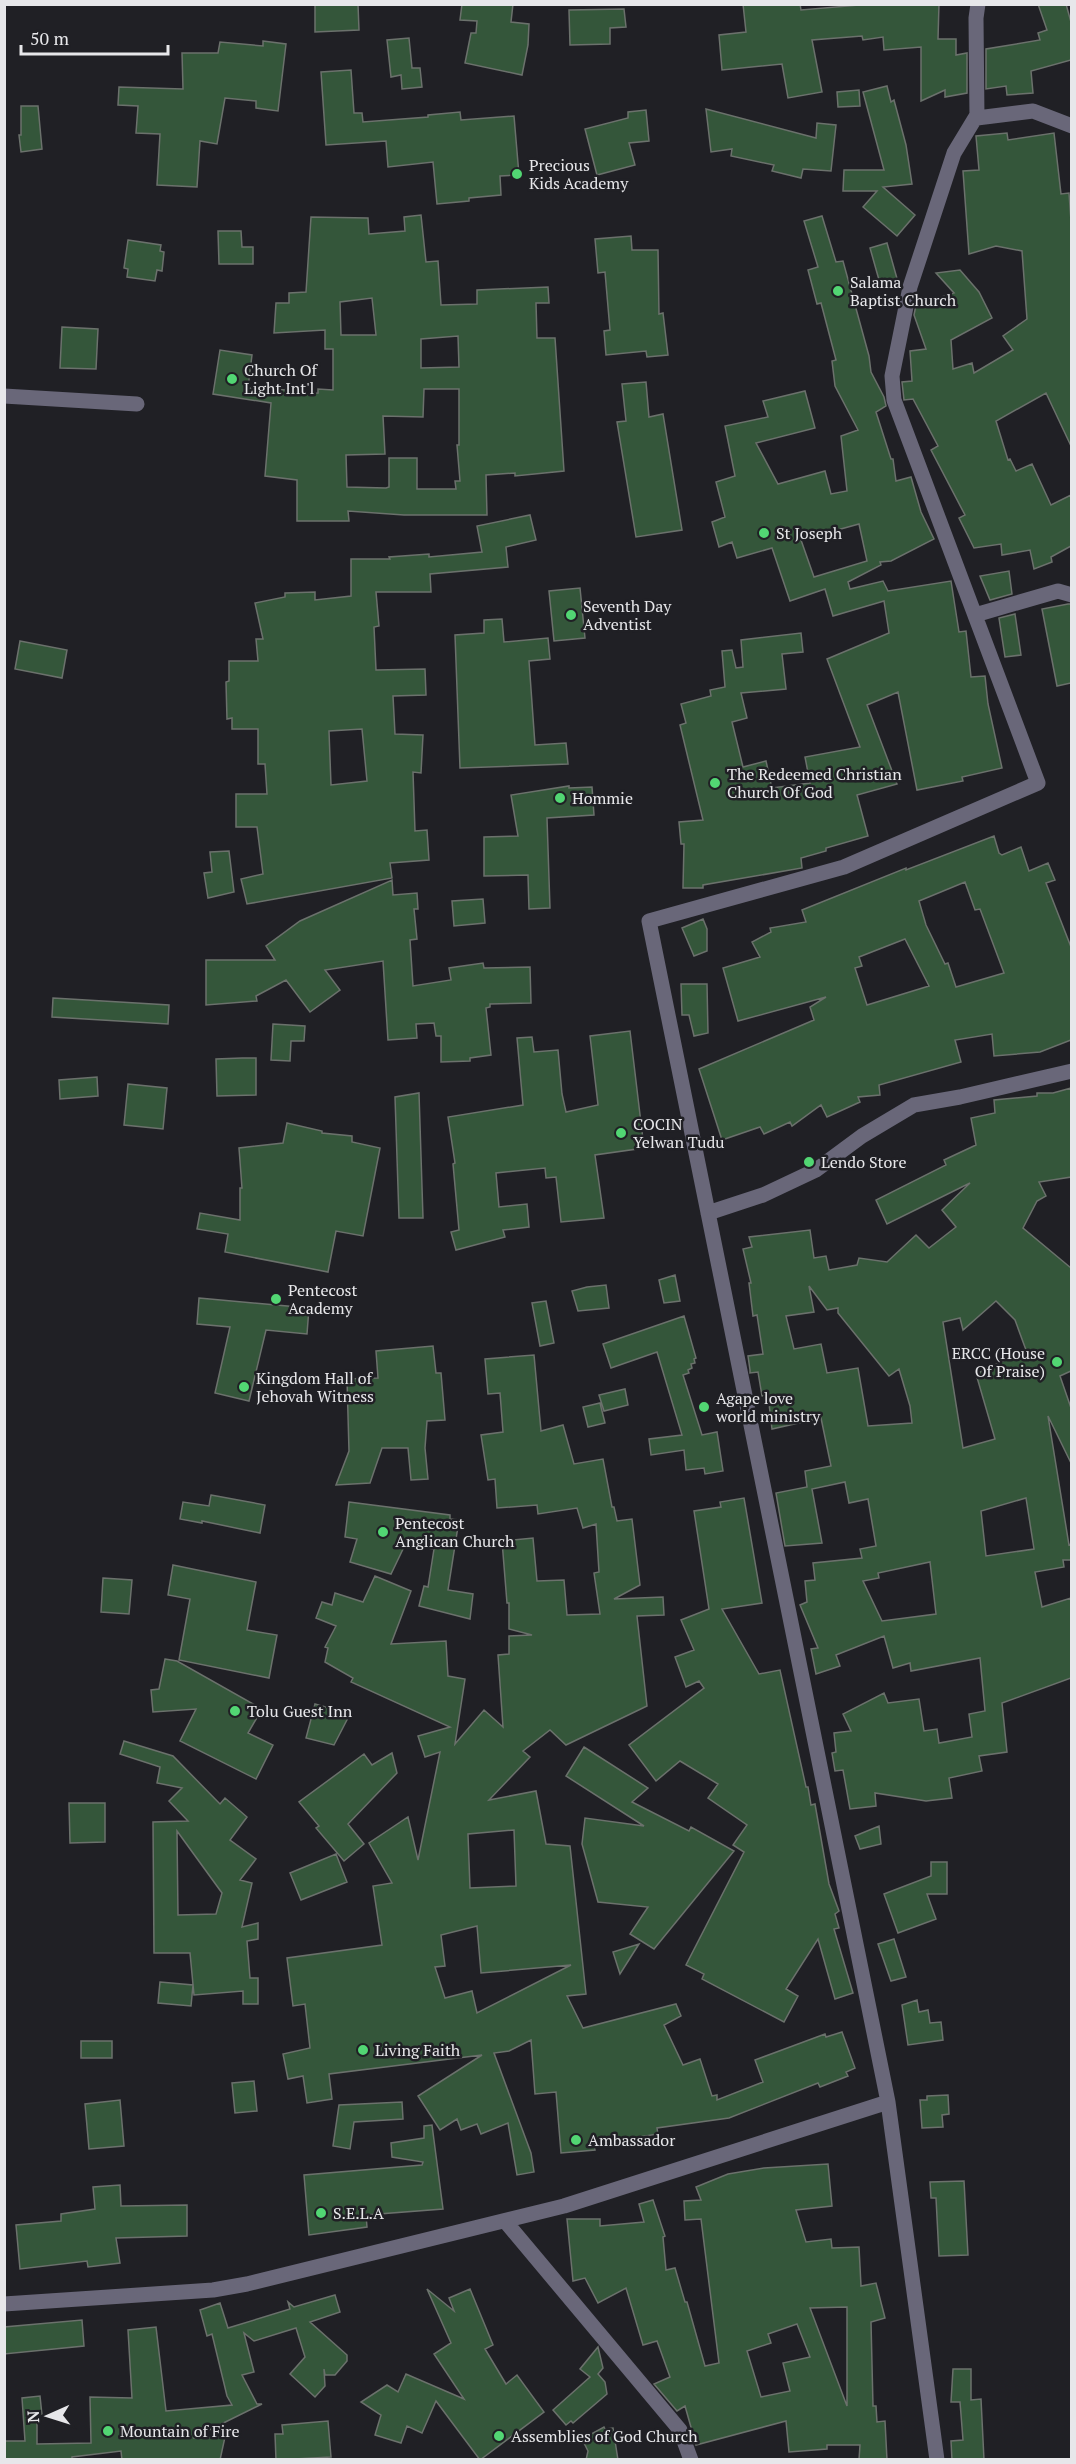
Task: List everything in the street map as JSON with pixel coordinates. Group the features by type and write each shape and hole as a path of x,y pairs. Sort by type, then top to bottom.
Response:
{"street":[{"path":"977,118 976,18 978,4"},
{"path":"937,2460 888,2102 649,921 844,867 1038,783 894,400 892,376 913,276 954,153 977,115 977,118 1033,111 1071,126"},
{"path":"4,396 137,404"},
{"path":"975,615 1058,591 1071,595"},
{"path":"708,1213 763,1195 816,1170 862,1136 914,1105 960,1097 1071,1071"},
{"path":"4,2304 213,2290 564,2206 888,2102"},
{"path":"505,2221 680,2430 691,2460"}],"building":[{"path":"315,4 358,4 359,30 315,32"},
{"path":"462,4 513,4 511,22 529,24 528,45 522,75 465,63 471,33 476,33 477,21 460,20"},
{"path":"743,4 800,4 801,10 871,4 939,4 938,39 956,39 956,55 967,53 967,93 945,97 945,90 921,101 921,47 884,50 883,37 863,40 862,36 812,40 822,92 788,98 782,64 722,70 719,35 746,32"},
{"path":"1038,4 1066,4 1071,22 1071,60 1031,71 1033,93 1007,95 1006,86 986,89 986,49 1040,40 1038,33 1047,30"},
{"path":"624,9 626,27 610,28 610,44 570,45 569,10"},
{"path":"409,38 412,68 420,68 422,87 402,89 401,75 391,77 387,40"},
{"path":"263,41 286,44 278,111 256,108 256,101 225,98 217,144 200,141 197,187 157,185 160,134 136,133 138,106 118,105 119,87 183,89 182,53 218,53 220,42 263,46"},
{"path":"351,70 354,113 362,113 363,122 460,112 461,120 514,116 519,175 500,176 501,195 437,204 433,162 388,167 386,141 326,145 321,72"},
{"path":"887,86 891,102 894,100 906,145 912,184 883,187 915,215 897,236 863,207 877,191 843,191 844,170 884,170 863,92"},
{"path":"859,90 860,106 838,107 837,92"},
{"path":"21,106 38,106 42,149 21,152 19,135 21,135"},
{"path":"706,109 816,138 817,123 836,125 831,171 803,169 801,178 772,171 774,165 731,156 732,149 711,152"},
{"path":"646,110 649,141 629,143 635,165 597,175 585,129 628,118 628,112"},
{"path":"1007,133 1008,140 1054,133 1061,194 1069,193 1071,221 1071,446 1046,393 996,421 1008,460 1010,459 1016,471 1032,464 1051,505 1071,495 1071,546 1051,557 1052,562 1034,569 1030,550 1002,555 1001,544 974,548 959,518 965,515 931,450 938,446 913,399 904,400 902,382 912,381 910,351 926,349 914,315 916,305 954,293 936,273 960,270 979,292 992,318 951,340 953,369 972,363 974,373 1013,350 1003,336 1027,319 1022,251 996,246 969,254 963,171 979,170 976,136"},
{"path":"421,215 426,262 438,261 441,305 477,304 477,290 548,287 549,303 536,303 537,338 555,338 564,471 515,476 515,473 486,475 487,515 404,515 348,511 349,521 297,521 297,480 265,476 271,403 213,394 220,350 252,355 248,388 286,390 285,394 318,393 318,389 333,390 333,349 325,349 325,330 274,333 276,303 289,303 289,293 306,292 311,217 368,218 369,234 405,231 404,217","holes":["372,298 376,335 341,335 340,302","458,336 459,367 421,368 421,339","424,389 459,389 459,445 457,445 460,481 455,481 456,489 417,489 417,458 389,458 389,487 347,487 346,455 385,454 383,416 423,417"]},
{"path":"822,216 836,262 843,261 869,356 871,372 884,397 886,406 876,412 891,459 893,459 896,481 911,477 921,512 934,539 891,561 880,562 881,565 848,582 850,589 883,581 888,591 951,581 959,632 966,631 971,677 985,676 988,704 1002,768 962,777 963,781 917,790 898,692 867,705 897,784 857,795 868,836 801,858 802,868 703,885 703,888 683,888 684,844 681,844 679,822 703,820 680,725 686,723 681,704 711,696 710,690 725,687 722,651 732,650 736,668 743,667 741,640 801,633 803,652 782,654 786,689 741,693 747,718 732,722 743,767 766,761 772,788 810,783 805,757 860,747 827,659 889,633 884,601 833,616 825,589 790,601 772,548 737,558 732,542 719,547 712,522 725,517 716,482 735,476 725,426 768,417 763,401 805,391 815,428 756,443 778,484 825,471 831,494 847,491 841,436 858,430 835,386 832,361 836,360 821,303 817,304 808,270 818,267 804,221","holes":["859,524 867,561 814,577 801,540"]},
{"path":"218,231 241,231 242,247 253,247 253,264 219,264"},
{"path":"631,236 632,250 658,250 659,314 663,313 668,355 647,357 646,351 606,355 604,331 610,330 605,272 598,273 595,239"},
{"path":"128,240 161,245 160,251 164,252 162,271 157,270 155,281 127,277 128,269 124,268"},
{"path":"887,243 898,282 881,287 870,248"},
{"path":"62,327 98,329 96,369 60,368"},
{"path":"646,382 649,417 663,414 682,530 636,537 617,422 626,421 622,384"},
{"path":"530,515 536,540 506,547 508,567 430,574 431,592 376,592 379,626 374,627 376,670 425,669 426,695 393,696 395,734 423,735 421,773 413,772 415,831 427,830 429,860 390,863 392,878 247,904 241,879 263,874 257,827 236,827 236,794 267,794 265,764 258,764 258,729 232,729 232,718 227,719 226,682 229,681 229,661 258,661 256,639 263,639 255,603 285,597 285,593 315,592 315,600 351,596 351,559 390,559 389,557 429,554 429,557 482,552 477,526","holes":["362,729 367,781 331,785 329,731"]},
{"path":"1009,571 1012,594 990,600 980,576"},
{"path":"580,588 585,638 554,641 549,591"},
{"path":"1071,604 1071,683 1057,686 1042,609"},
{"path":"1015,614 1021,655 1005,657 999,618"},
{"path":"502,619 504,642 548,638 550,659 529,661 535,745 566,743 568,764 460,768 455,635 484,633 484,620"},
{"path":"20,641 67,650 62,678 15,669"},
{"path":"569,786 569,788 592,787 594,815 547,818 550,908 529,909 528,875 484,876 484,837 518,836 511,795"},
{"path":"994,836 999,853 1002,855 1021,847 1029,871 1048,863 1055,880 1046,883 1071,947 1071,1040 1040,1052 994,1056 992,1034 955,1040 961,1062 879,1085 880,1095 858,1097 860,1102 827,1117 821,1105 792,1126 790,1122 764,1134 760,1127 722,1140 699,1069 814,1020 810,1007 826,997 738,1021 723,968 760,957 752,942 771,932 770,928 806,922 802,910 906,868 906,870","holes":["965,882 975,910 980,909 1004,973 956,987 948,963 945,964 926,925 919,901","905,939 929,986 867,1005 855,968 862,966 859,957"]},
{"path":"229,851 234,892 208,898 204,873 212,872 210,852"},
{"path":"392,880 393,895 417,893 418,909 414,909 417,939 410,940 413,986 451,980 449,968 483,963 484,968 530,967 531,1003 490,1004 490,1007 486,1008 491,1055 470,1058 470,1061 441,1062 441,1036 436,1036 434,1023 416,1024 417,1038 388,1040 383,961 325,970 340,990 310,1012 286,980 256,996 257,1001 206,1005 206,960 275,960 266,946 300,921"},
{"path":"483,899 485,923 454,926 452,901"},
{"path":"703,919 707,929 707,951 694,956 682,928"},
{"path":"681,984 707,984 708,1033 694,1036 689,1015 682,1015"},
{"path":"53,998 169,1005 168,1024 52,1017"},
{"path":"273,1024 305,1026 304,1041 291,1041 290,1061 271,1060"},
{"path":"630,1031 644,1148 595,1155 604,1218 561,1222 556,1177 546,1178 545,1168 496,1173 499,1207 527,1204 529,1227 503,1230 505,1237 456,1250 451,1232 459,1230 453,1164 455,1163 448,1117 523,1105 517,1038 532,1037 534,1052 558,1050 566,1112 598,1105 590,1036"},
{"path":"256,1058 256,1095 217,1096 216,1059"},
{"path":"97,1077 98,1096 60,1099 59,1080"},
{"path":"128,1084 167,1088 163,1129 124,1125"},
{"path":"1071,1088 1071,1177 1039,1182 1046,1196 1037,1201 1023,1228 1071,1268 1071,1371 1060,1376 1071,1408 1071,1463 1048,1416 1069,1545 1071,1544 1071,1560 1063,1560 1064,1567 1035,1572 1042,1607 1071,1598 1071,1678 1002,1703 1007,1752 979,1756 982,1771 949,1778 952,1798 926,1801 875,1793 876,1806 850,1809 843,1770 835,1771 832,1753 836,1752 834,1733 851,1731 843,1714 884,1693 888,1703 919,1699 924,1731 937,1729 939,1743 972,1737 969,1714 985,1711 980,1658 911,1671 910,1663 893,1668 884,1636 836,1655 840,1666 816,1674 811,1649 818,1648 800,1605 807,1602 805,1581 815,1580 813,1563 862,1558 860,1549 876,1546 868,1499 849,1503 845,1482 812,1489 822,1543 785,1546 776,1493 807,1487 805,1471 831,1466 821,1418 772,1429 768,1395 762,1396 758,1372 750,1373 748,1356 763,1354 757,1315 753,1316 749,1283 751,1283 743,1249 752,1247 749,1237 810,1230 814,1258 826,1256 829,1270 857,1265 859,1258 887,1262 916,1235 929,1248 956,1227 942,1210 970,1183 887,1224 876,1200 946,1165 944,1160 976,1145 971,1118 995,1113 994,1100 1037,1096 1037,1093 1053,1093","holes":["809,1286 827,1310 838,1308 838,1313 889,1376 899,1369 910,1406 912,1423 868,1426 858,1368 827,1373 821,1344 794,1349 786,1316 814,1312","996,1301 1015,1320 1026,1350 976,1374 995,1439 963,1448 943,1322 960,1318 963,1330","1026,1498 1034,1549 986,1556 981,1511","930,1562 936,1614 882,1621 863,1581 879,1578 878,1573"]},
{"path":"419,1093 423,1218 399,1218 395,1097"},
{"path":"287,1123 322,1131 322,1133 352,1136 352,1142 380,1148 363,1236 336,1231 328,1272 225,1252 228,1234 197,1229 200,1213 240,1220 240,1188 242,1188 239,1148 283,1143"},
{"path":"675,1275 680,1301 664,1303 659,1280"},
{"path":"606,1285 609,1308 578,1311 572,1291"},
{"path":"199,1298 309,1308 307,1334 266,1330 249,1401 215,1393 230,1327 197,1324"},
{"path":"546,1301 554,1343 540,1346 532,1303"},
{"path":"684,1316 696,1358 695,1363 691,1364 692,1368 688,1370 689,1373 683,1375 702,1435 717,1432 723,1471 705,1474 704,1468 686,1470 684,1450 651,1455 649,1439 682,1435 657,1352 611,1368 603,1344"},
{"path":"433,1346 436,1373 441,1373 445,1420 427,1421 425,1448 428,1479 411,1480 408,1448 382,1448 370,1483 336,1485 349,1451 347,1379 378,1378 376,1351"},
{"path":"534,1355 541,1431 563,1425 574,1464 603,1459 617,1521 632,1519 640,1585 614,1599 663,1597 664,1615 637,1616 647,1706 566,1745 550,1730 523,1751 530,1757 489,1800 536,1791 546,1844 570,1846 586,1994 567,1996 583,2028 676,2004 681,2016 664,2025 683,2065 700,2059 712,2096 717,2095 717,2100 763,2082 755,2060 825,2034 826,2037 842,2032 855,2068 846,2072 848,2076 820,2087 818,2083 729,2118 657,2128 658,2134 594,2144 595,2150 561,2153 556,2092 535,2094 531,2040 509,2051 494,2053 531,2153 534,2172 517,2175 508,2123 481,2134 477,2124 461,2130 457,2119 440,2130 418,2096 482,2055 329,2074 332,2099 307,2103 303,2076 288,2079 283,2054 310,2048 305,2004 293,2006 287,1958 382,1945 373,1886 392,1883 369,1843 408,1817 418,1860 440,1752 425,1757 418,1736 450,1727 351,1682 353,1678 325,1662 328,1648 325,1647 336,1626 316,1618 322,1602 332,1605 335,1593 363,1602 375,1576 411,1591 391,1644 446,1641 448,1676 465,1679 455,1744 484,1710 503,1727 498,1655 509,1654 509,1636 532,1635 509,1629 509,1603 507,1603 502,1541 533,1538 537,1581 564,1580 567,1615 600,1614 594,1573 599,1572 596,1524 583,1528 577,1508 538,1514 537,1505 497,1508 495,1479 488,1480 481,1435 503,1432 500,1393 488,1394 485,1359","holes":["514,1830 516,1886 470,1888 468,1834","477,1926 481,1973 571,1965 477,2013 472,1991 445,1998 435,1967 445,1966 441,1935"]},
{"path":"625,1389 628,1405 604,1411 599,1395"},
{"path":"600,1403 605,1423 588,1427 583,1407"},
{"path":"211,1495 265,1505 260,1533 202,1521 202,1523 180,1519 183,1502 209,1506"},
{"path":"744,1498 762,1603 722,1609 759,1674 780,1670 806,1787 808,1787 811,1805 815,1804 829,1884 839,1911 835,1914 839,1928 834,1929 853,1993 835,1999 818,1939 786,1989 798,1996 784,2022 702,1979 704,1974 686,1965 744,1852 733,1845 747,1825 708,1798 718,1784 680,1761 656,1781 629,1745 704,1688 699,1681 686,1687 675,1657 694,1650 681,1620 709,1609 694,1511 721,1507 720,1502"},
{"path":"349,1502 450,1515 450,1519 459,1520 448,1590 473,1594 470,1619 419,1606 424,1586 428,1587 434,1549 405,1545 391,1574 350,1562 357,1539 345,1537"},
{"path":"173,1565 256,1582 247,1630 277,1635 269,1678 179,1660 190,1599 168,1595"},
{"path":"103,1578 132,1580 129,1614 101,1612"},
{"path":"165,1659 177,1661 262,1709 248,1733 273,1745 256,1779 180,1741 196,1709 153,1712 151,1690 159,1689"},
{"path":"315,1704 350,1714 334,1745 306,1738"},
{"path":"124,1741 173,1756 220,1804 225,1798 247,1817 230,1840 256,1859 240,1880 252,1883 242,1927 258,1923 258,1939 247,1941 250,1978 258,1978 258,2004 243,2004 243,1991 194,1995 190,1953 154,1953 153,1822 188,1821 169,1801 182,1788 157,1783 160,1767 120,1754","holes":["177,1831 222,1893 216,1914 178,1915"]},
{"path":"584,1747 648,1788 632,1802 689,1831 691,1827 734,1851 654,1949 630,1934 648,1907 598,1902 582,1844 585,1818 644,1826 566,1776"},
{"path":"392,1753 397,1773 348,1824 364,1844 344,1861 316,1828 319,1826 299,1802 364,1754 372,1765"},
{"path":"69,1803 105,1803 105,1842 70,1843"},
{"path":"879,1826 881,1844 860,1849 855,1836"},
{"path":"336,1854 347,1882 301,1900 290,1873"},
{"path":"931,1862 947,1862 947,1894 927,1894 936,1919 898,1933 884,1894 931,1876"},
{"path":"894,1939 906,1977 891,1981 878,1944"},
{"path":"639,1944 620,1974 613,1952"},
{"path":"160,1982 193,1985 191,2006 158,2003"},
{"path":"917,2000 919,2012 928,2010 930,2023 941,2022 943,2040 908,2045 902,2005"},
{"path":"81,2041 112,2041 112,2058 81,2058"},
{"path":"254,2081 257,2111 235,2113 232,2083"},
{"path":"948,2095 949,2114 942,2115 943,2127 922,2128 920,2100 927,2100 927,2096"},
{"path":"120,2100 124,2146 89,2149 85,2104"},
{"path":"402,2102 403,2119 354,2122 350,2149 333,2146 339,2105"},
{"path":"432,2125 443,2209 366,2215 367,2227 309,2235 304,2175 422,2165 423,2162 392,2157 391,2143 424,2138 424,2126"},
{"path":"828,2164 832,2206 796,2210 806,2242 831,2239 832,2248 859,2247 861,2286 876,2283 885,2318 871,2322 873,2406 876,2406 877,2422 885,2421 887,2460 859,2460 860,2445 827,2445 827,2449 789,2452 786,2421 696,2445 685,2406 677,2411 654,2384 670,2377 657,2341 643,2345 626,2288 598,2303 585,2278 573,2281 567,2219 600,2219 600,2226 644,2222 639,2204 653,2200 665,2236 663,2237 666,2270 675,2268 705,2366 719,2363 701,2219 685,2220 684,2201 701,2200 696,2187 728,2174 764,2168","holes":["847,2307 847,2406 810,2308","797,2324 810,2357 783,2363 790,2391 761,2397 747,2351 771,2343 768,2334"]},
{"path":"964,2181 968,2255 939,2256 936,2198 931,2198 930,2182"},
{"path":"120,2185 121,2206 187,2205 187,2236 116,2238 120,2263 88,2267 87,2261 20,2269 16,2225 61,2221 61,2214 95,2209 93,2187"},
{"path":"427,2289 454,2311 449,2298 470,2289 493,2345 485,2349 506,2384 517,2375 544,2412 480,2460 436,2401 422,2433 407,2426 401,2443 375,2435 381,2415 361,2402 387,2385 398,2392 406,2374 464,2399 434,2354 451,2343"},
{"path":"335,2295 340,2312 310,2322 347,2355 347,2361 335,2375 325,2375 324,2369 325,2386 315,2397 290,2374 305,2357 296,2328 254,2341 244,2333 254,2372 242,2375 257,2404 262,2404 193,2438 225,2437 220,2460 122,2460 121,2451 72,2457 72,2460 4,2460 4,2441 25,2441 22,2398 40,2396 42,2415 37,2415 37,2444 91,2443 90,2397 132,2398 128,2330 156,2327 166,2411 232,2405 227,2396 212,2334 207,2336 200,2310 220,2303 228,2328 290,2309 288,2302 294,2307"},
{"path":"82,2320 84,2346 4,2354 4,2327"},
{"path":"598,2347 603,2368 598,2374 605,2382 607,2394 573,2423 571,2421 566,2425 553,2410 590,2377 580,2369"},
{"path":"953,2369 971,2369 971,2400 981,2399 984,2460 952,2460 951,2441 963,2440 960,2402 951,2402"},
{"path":"328,2421 331,2457 276,2460 275,2434 283,2434 282,2425"},
{"path":"604,2427 605,2429 613,2428 618,2460 586,2460 588,2451 582,2439"}],"place":[{"name":"Precious Kids Academy","path":"517,174"},
{"name":"Salama Baptist Church","path":"838,291"},
{"name":"Church Of Light Int'l","path":"232,379"},
{"name":"St Joseph","path":"764,533"},
{"name":"Seventh Day Adventist","path":"571,615"},
{"name":"The Redeemed Christian Church Of God","path":"715,783"},
{"name":"Hommie","path":"560,798"},
{"name":"COCIN Yelwan Tudu","path":"621,1133"},
{"name":"Lendo Store","path":"809,1162"},
{"name":"Pentecost Academy","path":"276,1299"},
{"name":"ERCC (House Of Praise)","path":"1057,1362"},
{"name":"Kingdom Hall of Jehovah Witness","path":"244,1387"},
{"name":"Agape love world ministry","path":"704,1407"},
{"name":"Pentecost Anglican Church","path":"383,1532"},
{"name":"Tolu Guest Inn","path":"235,1711"},
{"name":"Living Faith","path":"363,2050"},
{"name":"Ambassador","path":"576,2140"},
{"name":"S.E.L.A","path":"321,2213"},
{"name":"Mountain of Fire","path":"108,2431"},
{"name":"Assemblies of God Church","path":"499,2436"}]}
